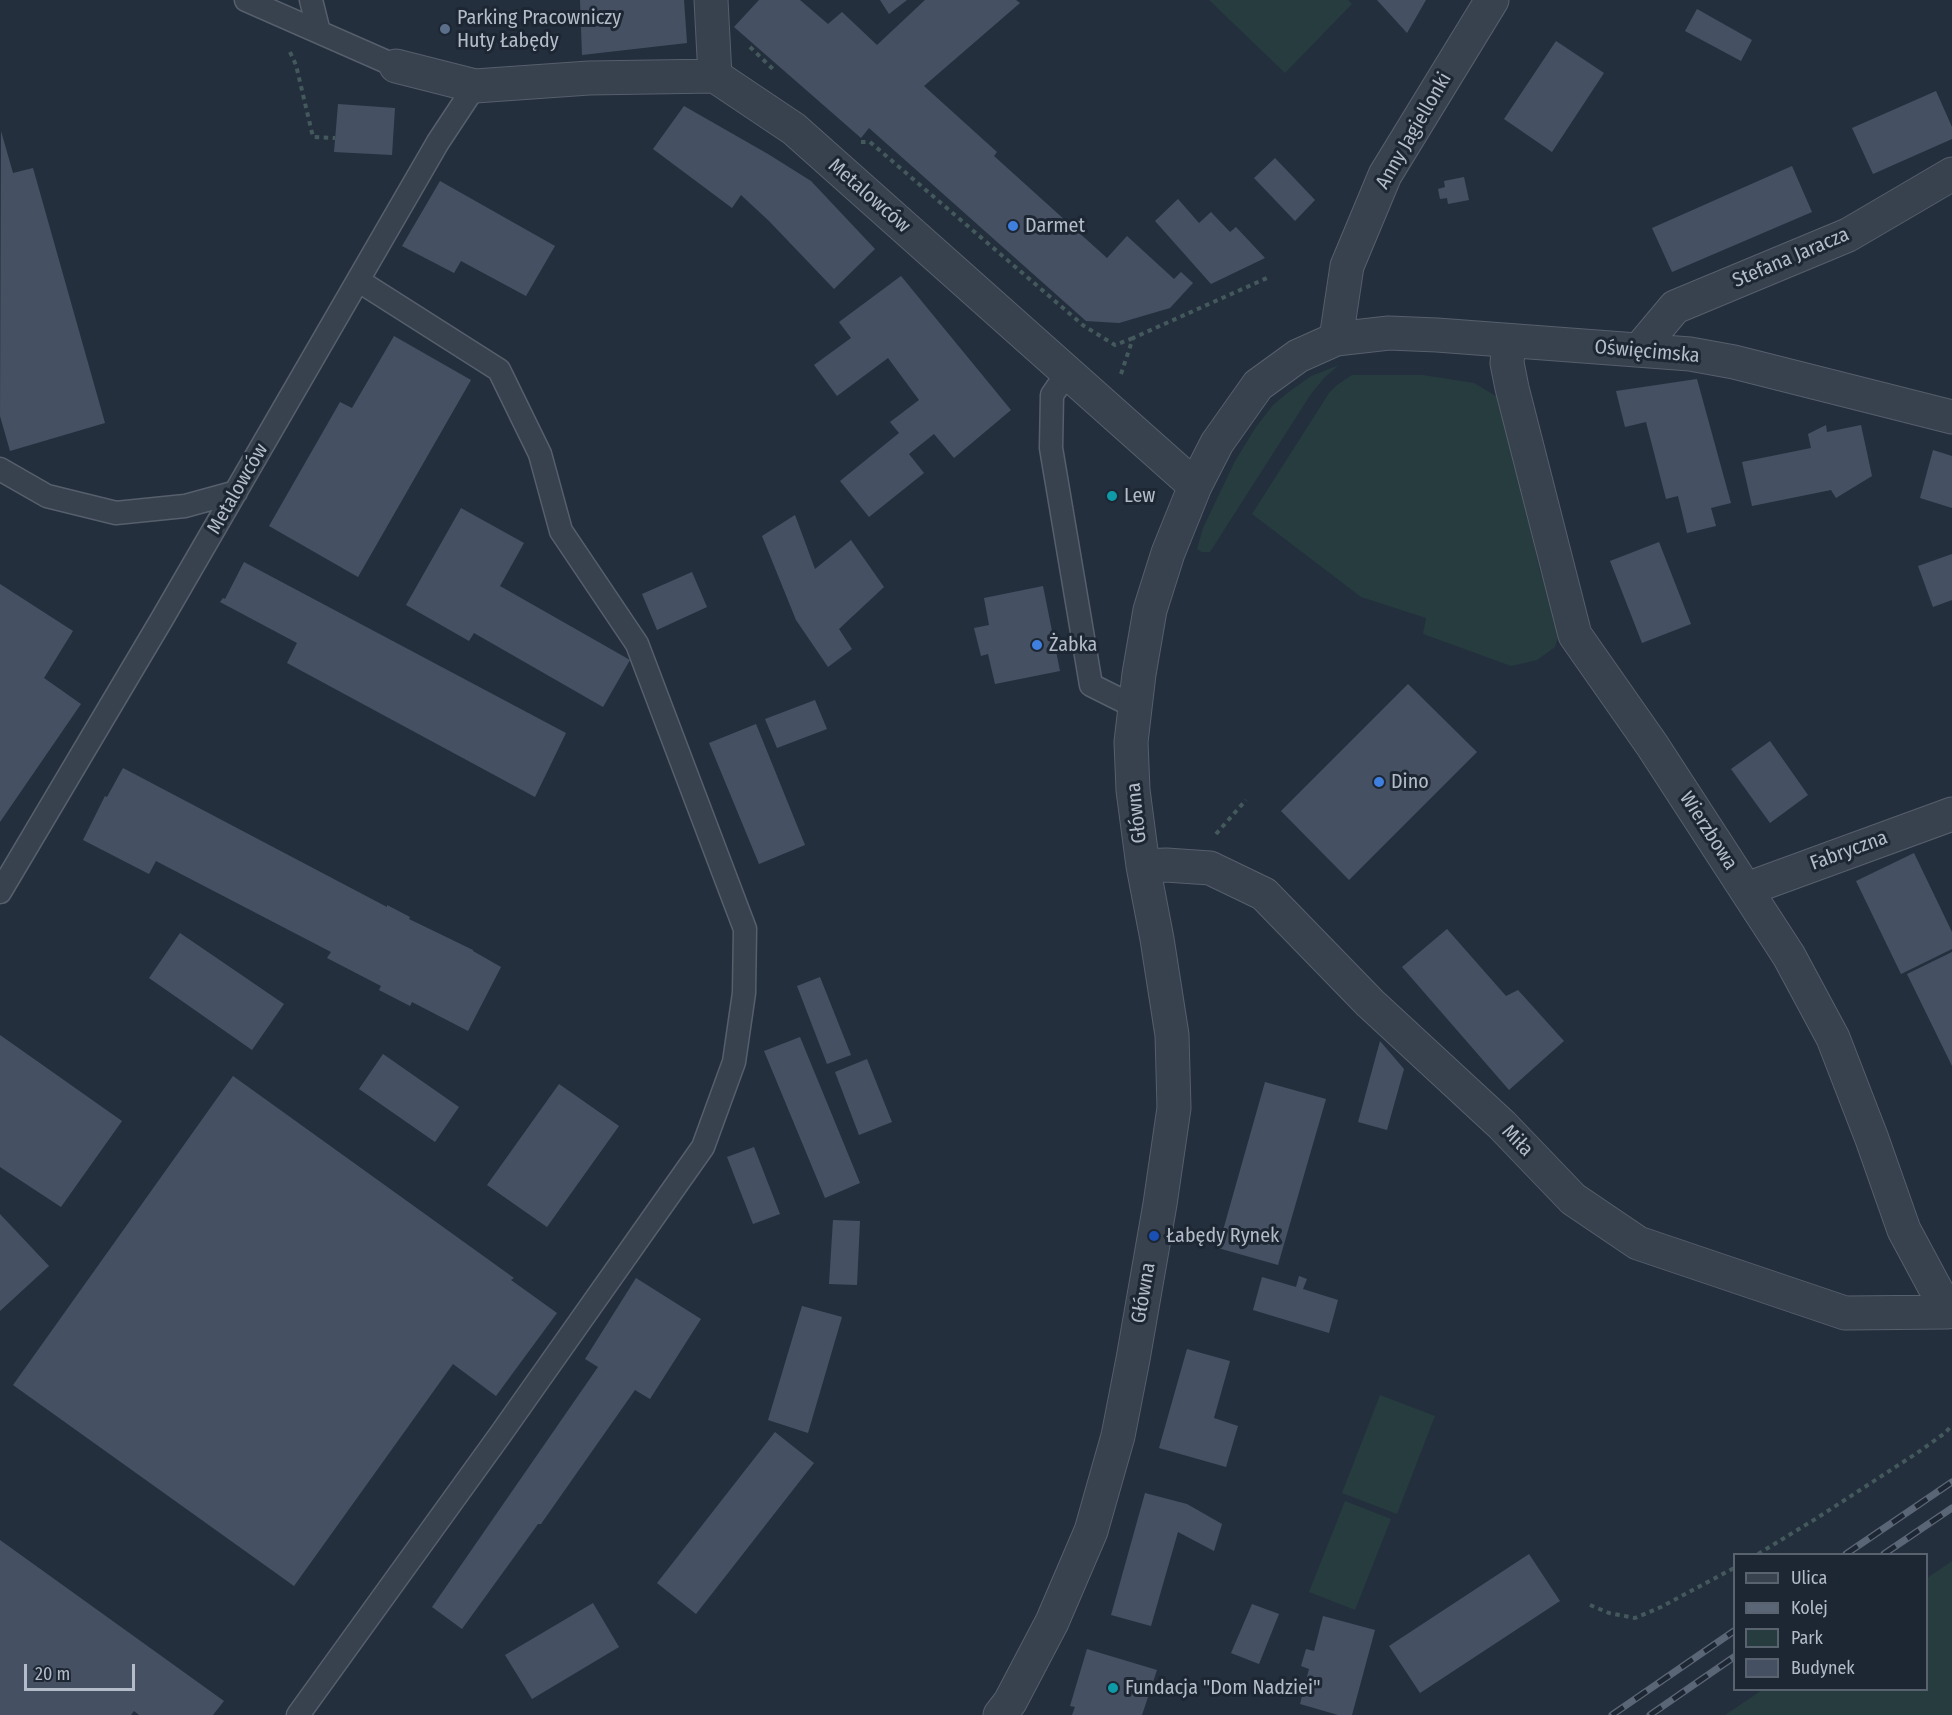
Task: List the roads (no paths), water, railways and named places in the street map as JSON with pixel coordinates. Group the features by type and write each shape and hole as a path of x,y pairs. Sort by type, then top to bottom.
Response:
{"street":[{"path":"396,66 475,86 589,78 715,76 711,0"},
{"name":"Anny Jagiellonki","path":"1336,339 1347,266 1385,175 1492,0"},
{"name":"Metalowców","path":"715,76 794,129 1195,486"},
{"name":"Stefana Jaracza","path":"1639,350 1676,307 1848,235 1952,174"},
{"name":"Oświęcimska","path":"1195,486 1217,443 1258,385 1298,356 1336,339 1389,333 1689,354 1734,362 1952,417"},
{"name":"Wierzbowa","path":"1509,341 1508,371 1575,635 1652,745 1789,956 1833,1038 1904,1230 1948,1312"},
{"name":"Główna","path":"1000,1715 1010,1702 1052,1622 1091,1531 1118,1436 1160,1204 1174,1108 1172,1035 1143,867 1133,790 1131,742 1150,610 1168,553 1195,486"},
{"name":"Fabryczna","path":"1747,889 1952,814"},
{"name":"Miła","path":"1143,867 1166,865 1210,868 1264,894 1370,1003 1502,1125 1573,1199 1638,1243 1845,1313 1948,1312"}],"lane":[{"path":"246,0 396,66"},
{"path":"311,0 319,32"},
{"name":"Metalowców","path":"0,892 236,492 438,142 475,86"},
{"path":"298,1715 500,1435 703,1147 734,1062 744,993 745,929 637,644 561,531 540,454 499,370 358,281"},
{"path":"1067,373 1052,395 1051,448 1091,685 1135,707"},
{"path":"0,469 47,496 116,513 185,506 236,492"}],"railway":[{"path":"1847,1553 1952,1482"},
{"path":"1885,1553 1952,1508"},
{"path":"1612,1715 1733,1632"},
{"path":"1650,1715 1733,1658"}],"place":[{"name":"Parking Pracowniczy Huty Łabędy","path":"445,29"},
{"name":"Darmet","path":"1013,226"},
{"name":"Lew","path":"1112,496"},
{"name":"Żabka","path":"1037,645"},
{"name":"Dino","path":"1379,782"},
{"name":"Łabędy Rynek","path":"1154,1236"},
{"name":"Fundacja \"Dom Nadziei\"","path":"1113,1688"}]}
